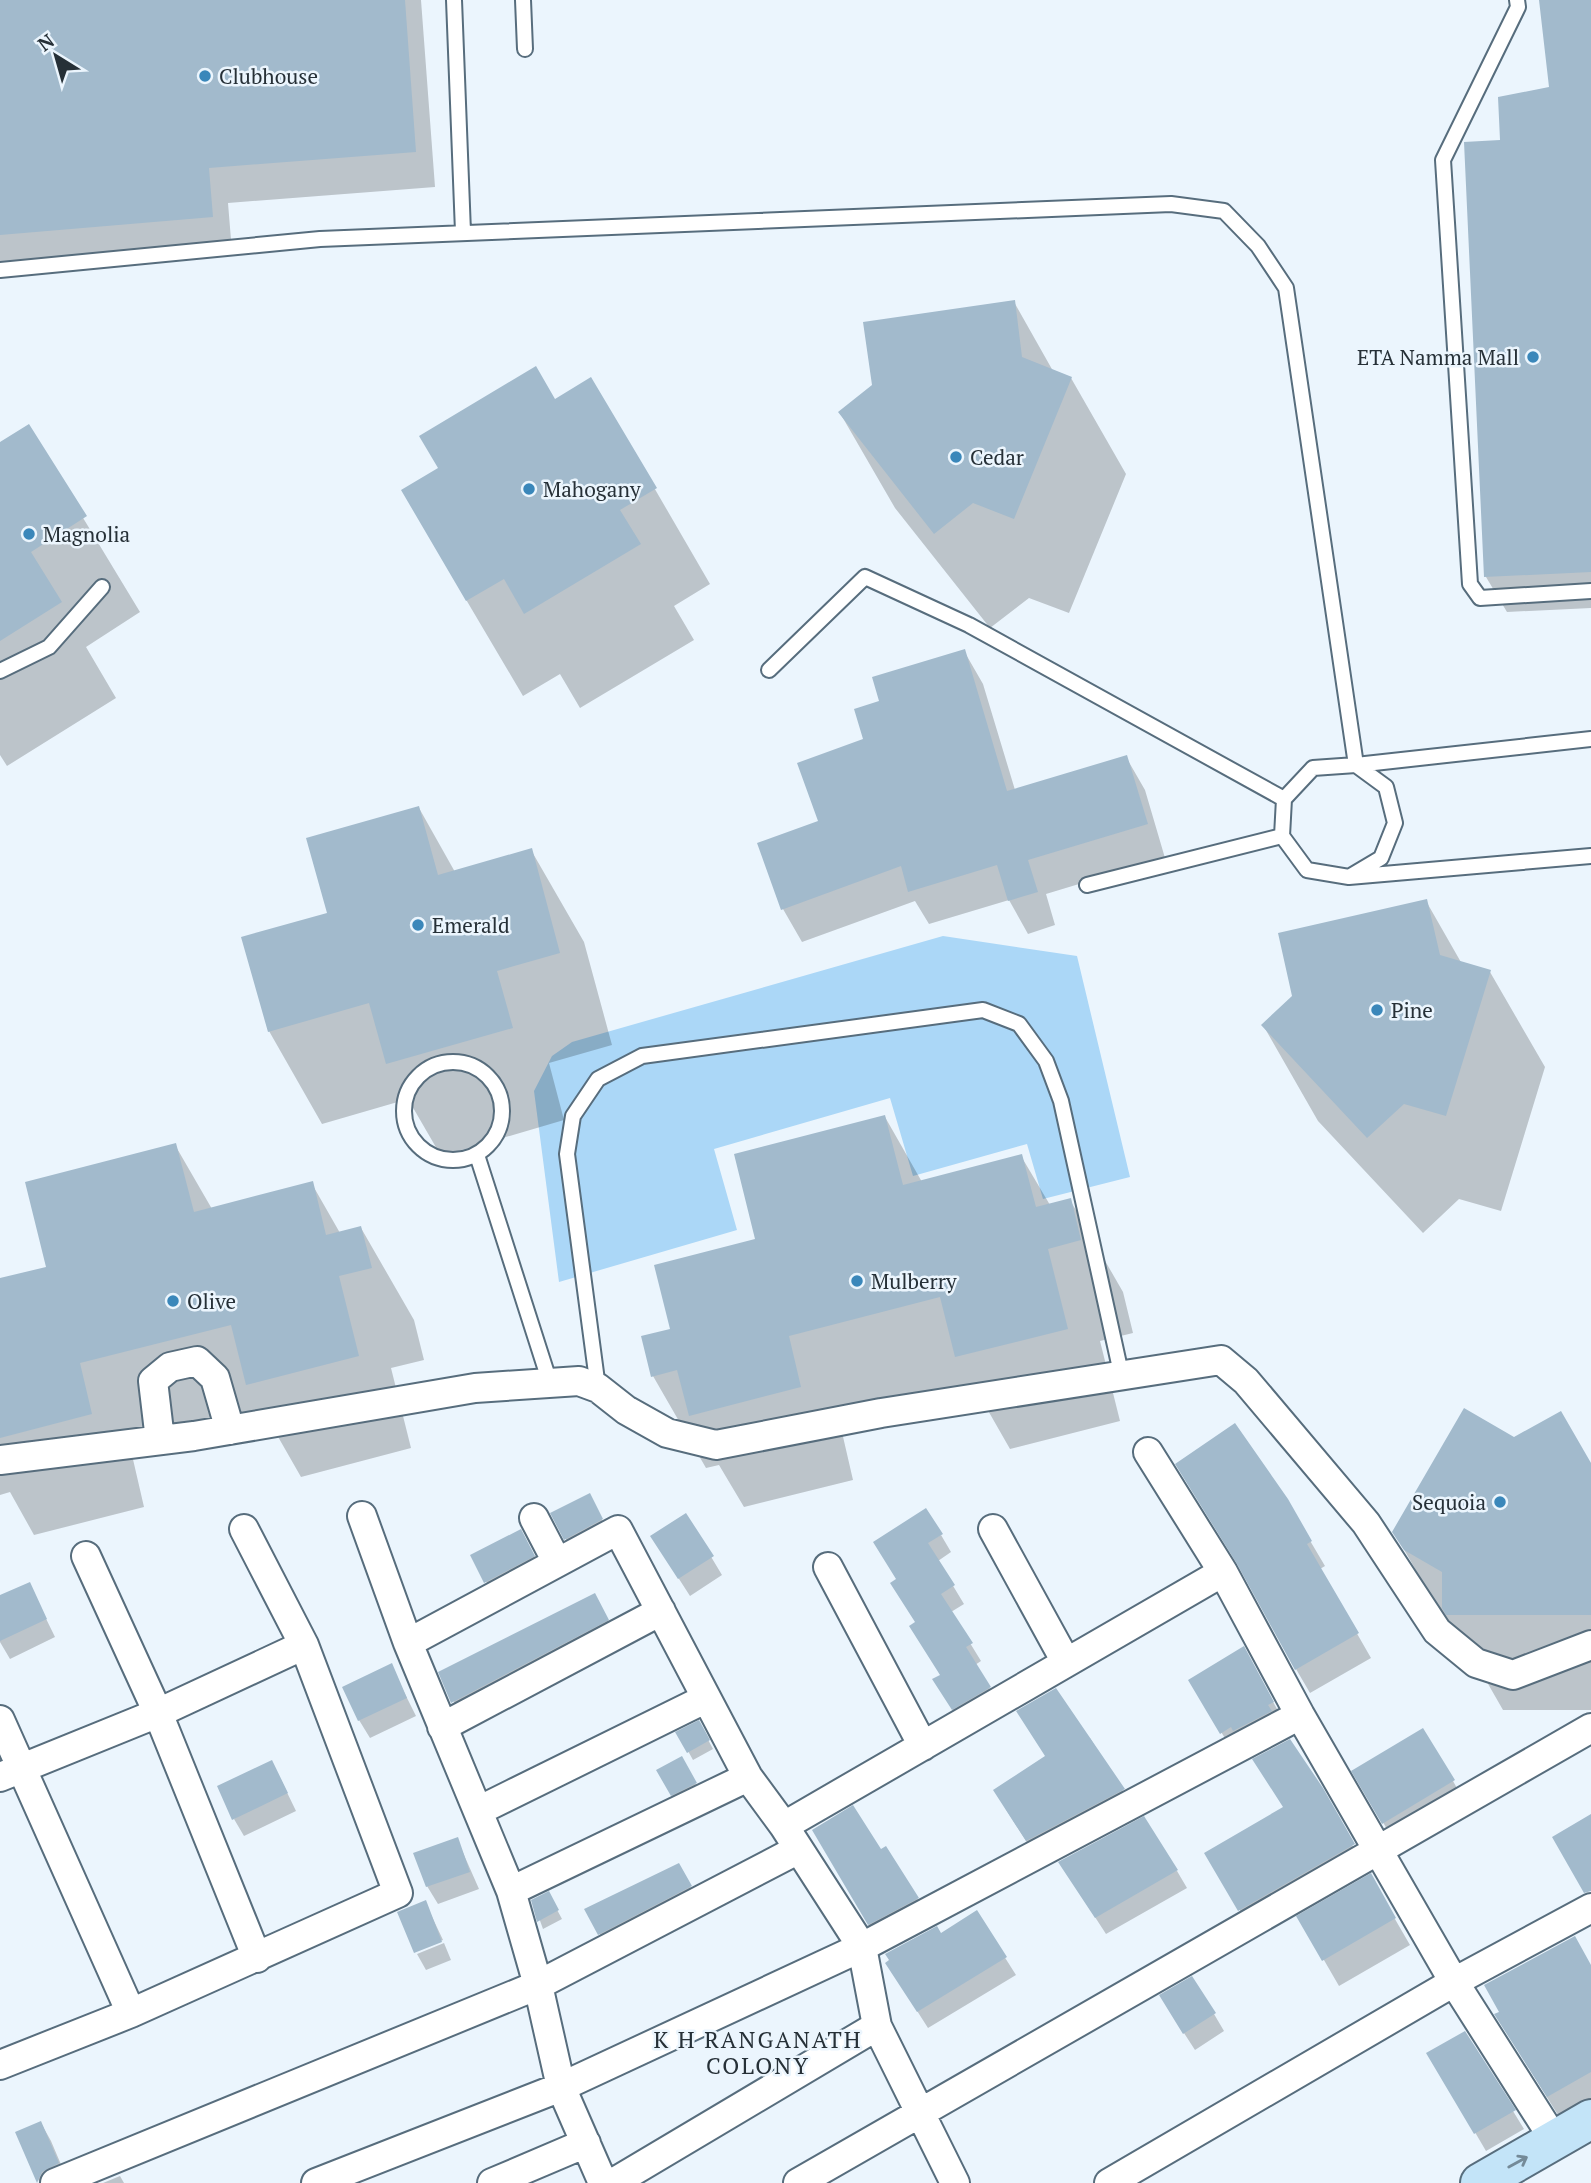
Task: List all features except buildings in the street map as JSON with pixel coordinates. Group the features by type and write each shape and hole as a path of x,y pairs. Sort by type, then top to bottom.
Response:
{"street":[{"path":"0,1460 230,1430 475,1388 579,1381 598,1388 626,1410 667,1433 716,1445 881,1413 1121,1373 1222,1360 1246,1381 1366,1523 1437,1632 1476,1663 1513,1675 1591,1644"},
{"path":"160,1440 153,1381 170,1367 197,1361 215,1378 230,1430"},
{"path":"1148,1452 1223,1572 1300,1715 1454,1982 1555,2141"},
{"path":"362,1516 408,1643 511,1891 538,1985 561,2087 603,2183"},
{"path":"534,1518 557,1562"},
{"path":"0,2065 131,2013 398,1893 304,1645 244,1529"},
{"path":"408,1643 618,1530 748,1777 862,1947 877,2026 955,2183"},
{"path":"993,1530 1066,1662"},
{"path":"86,1556 158,1713 257,1958"},
{"path":"828,1567 923,1746"},
{"path":"55,2183 538,1985 791,1838 923,1746 1223,1572"},
{"path":"442,1727 661,1611"},
{"path":"11,1772 158,1713 304,1645"},
{"path":"478,1811 705,1699"},
{"path":"316,2183 561,2087 862,1947 1300,1715"},
{"path":"0,1720 11,1772 131,2013"},
{"path":"799,2183 1591,1728"},
{"path":"511,1891 748,1777"},
{"path":"1109,2183 1454,1982 1591,1908"},
{"path":"613,2183 877,2026"},
{"path":"1480,2183 1591,2119"},
{"path":"492,2183 586,2143"}],"lane":[{"path":"454,0 463,232"},
{"path":"523,0 525,49"},
{"path":"1517,0 1518,8 1443,160 1470,584 1480,598 1591,591"},
{"path":"0,270 320,239 463,232 1171,204 1224,211 1258,246 1286,288 1356,765 1386,787 1395,823 1381,858 1349,877"},
{"path":"769,670 864,577 969,625 1284,799"},
{"path":"0,671 49,647 102,587"},
{"path":"1591,738 1313,768 1284,799 1282,836 1307,870 1349,877 1591,856"},
{"path":"1087,885 1282,836"},
{"path":"598,1388 566,1154 573,1116 598,1079 642,1056 983,1010 1019,1024 1046,1061 1061,1101 1121,1373"},
{"path":"443,1062 471,1064 494,1081 503,1108 497,1136 477,1155 449,1161 440,1158 422,1151 406,1128 404,1100 418,1076 443,1062"},
{"path":"477,1155 550,1383"}],"shaded area":[{"path":"943,936 1077,956 1130,1177 1043,1199 1027,1144 913,1176 890,1098 714,1149 737,1230 559,1282 534,1091 552,1056 572,1042"}],"place":[{"name":"Clubhouse","path":"205,76"},
{"name":"ETA Namma Mall","path":"1533,357"},
{"name":"Cedar","path":"956,457"},
{"name":"Mahogany","path":"529,489"},
{"name":"Magnolia","path":"29,534"},
{"name":"Emerald","path":"418,925"},
{"name":"Pine","path":"1377,1010"},
{"name":"Mulberry","path":"857,1281"},
{"name":"Olive","path":"173,1301"},
{"name":"Sequoia","path":"1500,1502"}],"district":[{"name":"K H RANGANATH COLONY","path":"758,2052"}]}
